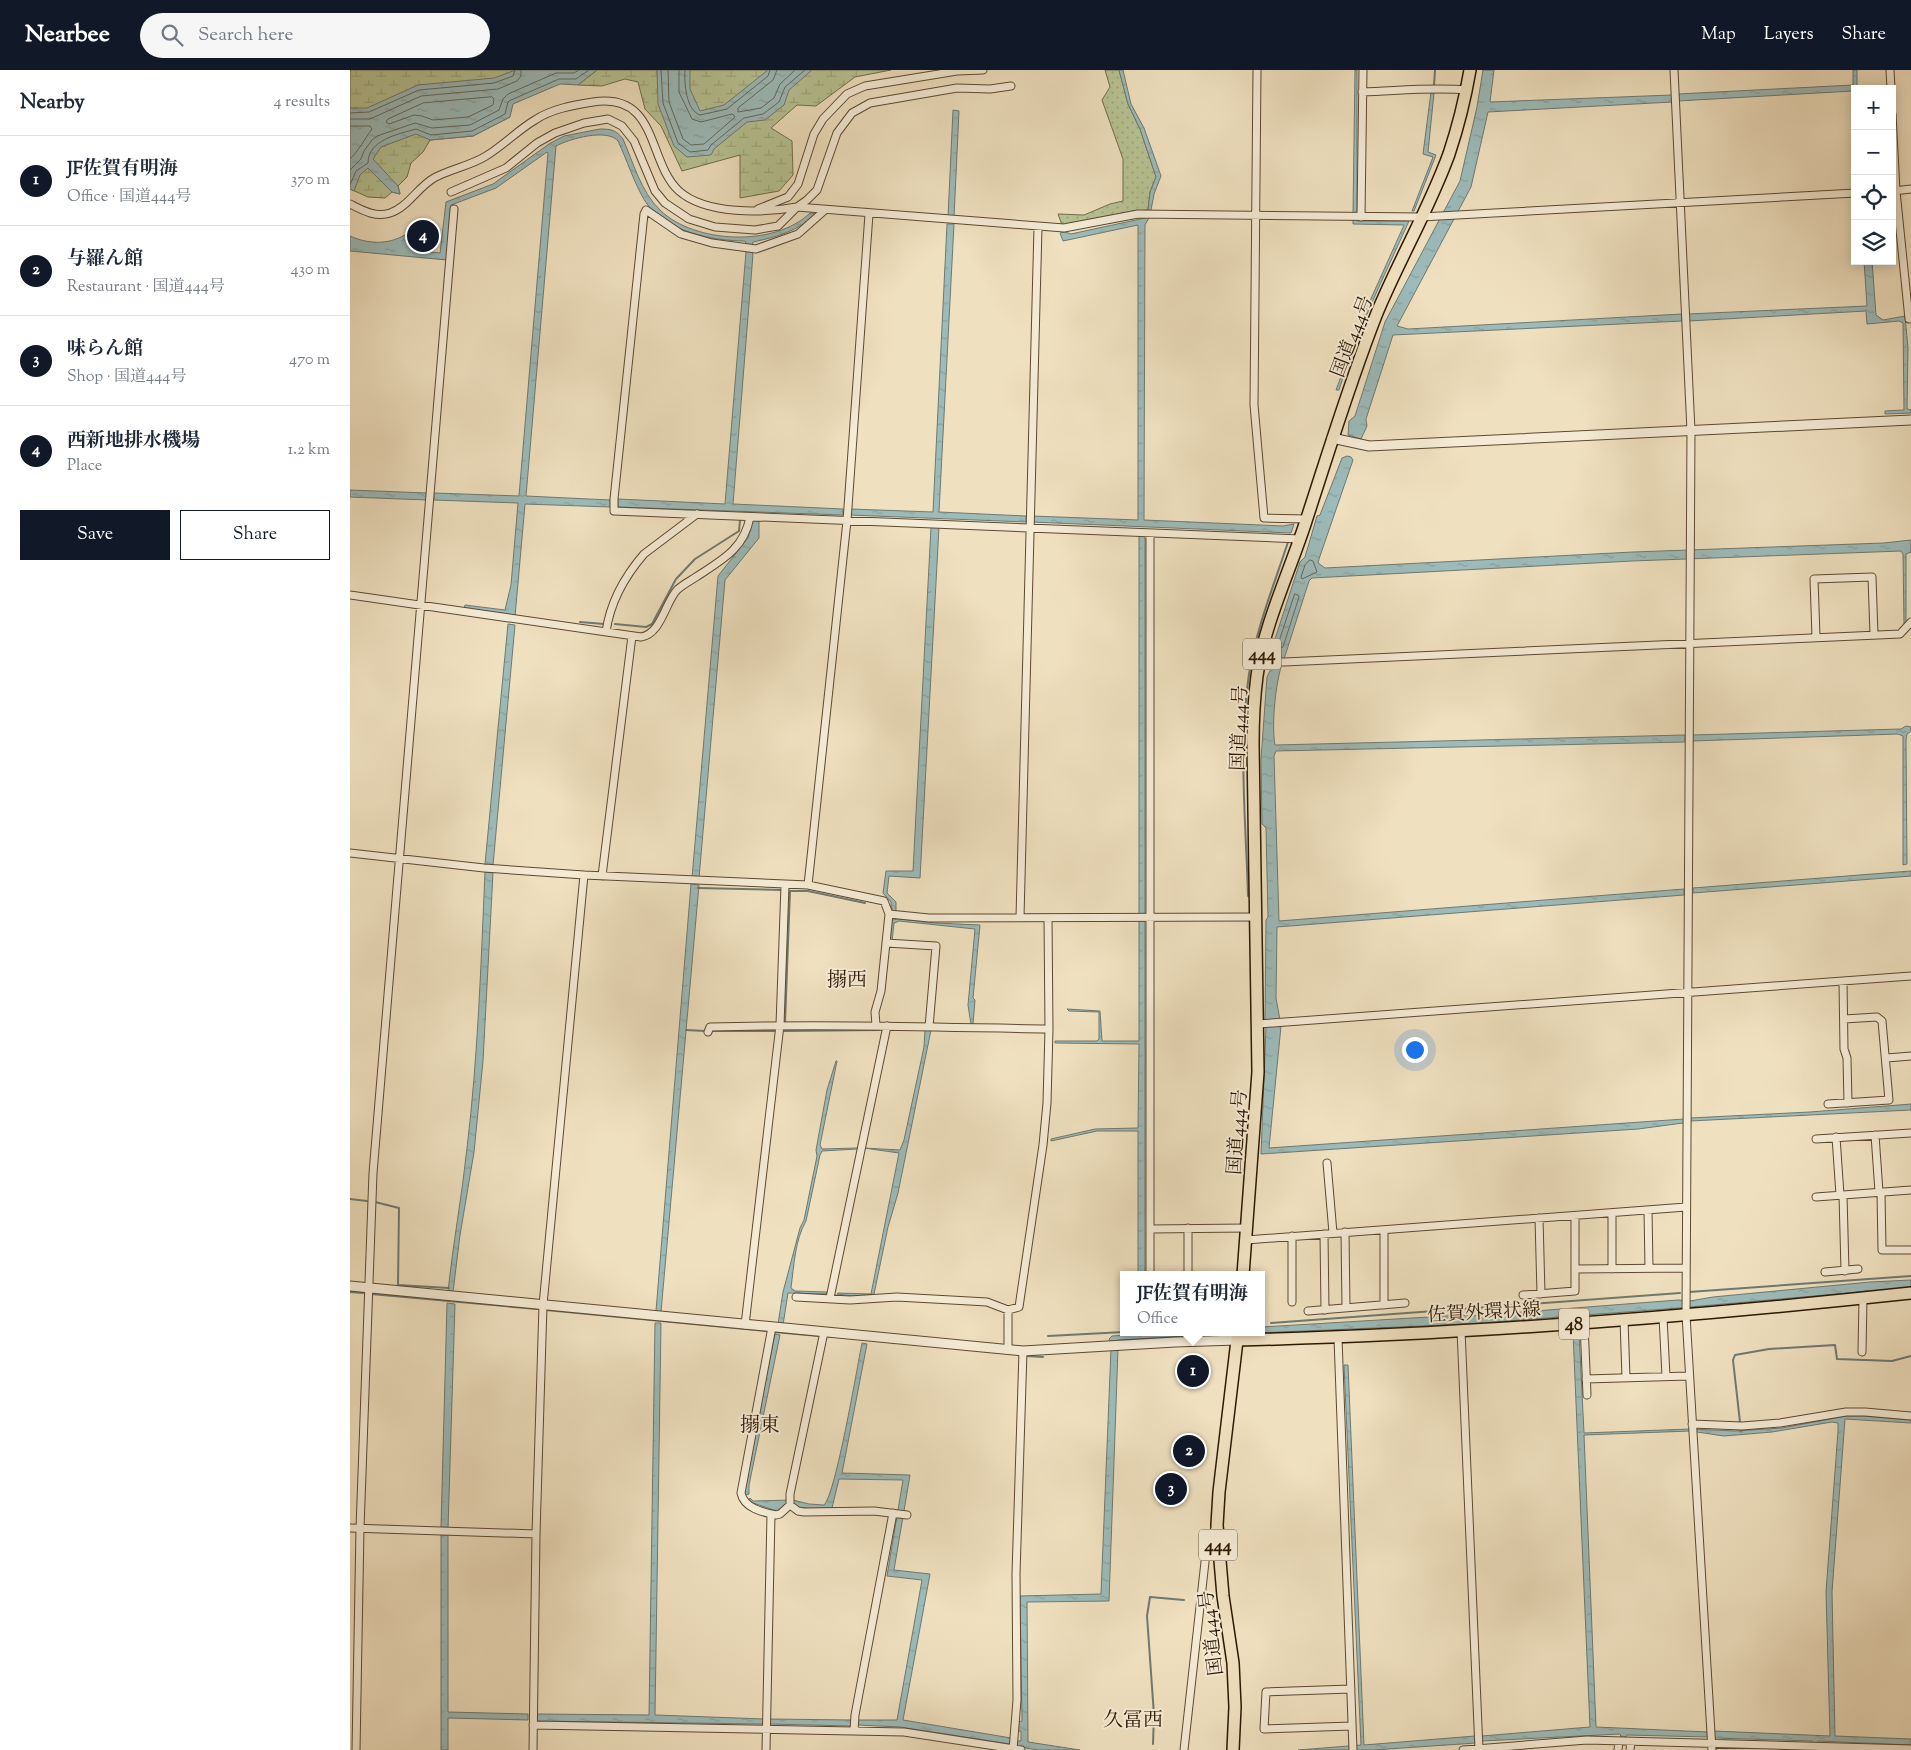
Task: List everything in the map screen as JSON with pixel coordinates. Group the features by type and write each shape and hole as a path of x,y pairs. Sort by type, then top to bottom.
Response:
{"main road":[{"name":"国道444号","path":"1243,1271 1257,1082 1268,1023 1256,917 1253,715 1264,662 1266,636 1307,519 1332,438 1378,313 1449,154 1459,121 1470,70"},
{"name":"佐賀外環状線","path":"1237,1336 1338,1338 1584,1323 1911,1293"},
{"name":"国道444号","path":"1234,1750 1236,1707 1233,1663 1223,1596 1218,1525 1219,1492 1237,1336"}],"street":[{"path":"755,210 788,197 798,184 814,134 823,119 848,94 865,86 957,71 984,70"},
{"path":"1257,70 1254,405 1264,518 1307,519"},
{"path":"1361,217 1363,70"},
{"path":"1674,70 1691,431 1685,1300 1688,1376 1712,1744"},
{"path":"1890,70 1891,85"},
{"path":"451,192 506,168 537,143 555,133 584,123 608,120 622,126 634,141 655,191 665,202 689,219 715,227 755,230 778,226 816,190 836,133 852,113 870,103 957,88 990,89 1011,86"},
{"path":"1362,92 1441,88 1466,90"},
{"path":"350,204 372,214 389,213 397,210 421,187 434,178 484,157 537,118 577,105 608,100 619,102 630,108 641,119 651,135 667,174 681,193 714,207 727,209 773,211 797,207 1064,228 1138,214 1421,217 1851,193"},
{"path":"1892,130 1894,175"},
{"path":"1896,191 1911,189"},
{"path":"1896,208 1909,319 1911,320"},
{"path":"356,1750 360,1528 372,1173 454,209"},
{"path":"825,210 798,234 756,249 712,243 681,234 646,210 644,214 614,511 1300,539"},
{"path":"808,885 846,521 869,214"},
{"path":"1020,917 1038,227"},
{"path":"1332,438 1369,446 1911,420"},
{"path":"606,632 612,608 620,589 634,566 644,554 697,514"},
{"path":"350,594 641,637 650,634 677,590 727,557 748,531 750,517"},
{"path":"1150,532 1150,1271"},
{"path":"1816,637 1814,579 1872,577 1874,635"},
{"path":"1264,662 1900,634 1911,622"},
{"path":"602,876 632,636"},
{"path":"350,853 484,868 584,875 808,885 884,901 889,914 881,991 875,1012 876,1025"},
{"path":"533,1750 536,1534 543,1305 584,875"},
{"path":"744,1325 780,1025 785,885"},
{"path":"889,914 929,918 1256,917"},
{"path":"796,1297 850,1300 897,1297 987,1302 1008,1310 1019,1308 1043,1144 1049,1029 1048,918"},
{"path":"886,943 936,946 929,1027"},
{"path":"1268,1023 1911,976"},
{"path":"1844,982 1844,1048 1847,1058 1848,1103"},
{"path":"1828,1104 1889,1100 1887,1058 1882,1021 1878,1017 1844,1019"},
{"path":"709,1030 780,1025 1049,1029"},
{"path":"830,1298 887,1026"},
{"path":"1887,1058 1911,1056"},
{"path":"1816,1139 1911,1132"},
{"path":"1875,1135 1880,1192 1882,1250 1911,1250"},
{"path":"1836,1137 1842,1195 1845,1271"},
{"path":"1327,1163 1333,1233"},
{"path":"1816,1197 1911,1190"},
{"path":"1150,1229 1188,1228 1292,1236 1686,1207"},
{"path":"1648,1210 1649,1268"},
{"path":"1612,1213 1612,1269"},
{"path":"1523,1295 1575,1291 1575,1216"},
{"path":"1539,1218 1541,1294"},
{"path":"1188,1228 1188,1271"},
{"path":"1384,1230 1384,1305"},
{"path":"1345,1232 1346,1308"},
{"path":"1324,1234 1325,1310"},
{"path":"1292,1236 1292,1302"},
{"path":"1575,1269 1686,1268"},
{"path":"1825,1272 1858,1270"},
{"path":"350,1286 1023,1351 1174,1342 1237,1336"},
{"path":"1862,1352 1863,1298"},
{"path":"1308,1311 1405,1303"},
{"path":"1008,1310 1008,1349"},
{"path":"1662,1317 1666,1376"},
{"path":"1624,1320 1626,1378"},
{"path":"1584,1323 1587,1395"},
{"path":"772,1327 741,1493 742,1500 746,1505 771,1514 780,1514 790,1505 790,1494 824,1332"},
{"path":"1460,1330 1479,1748"},
{"path":"1338,1338 1352,1747"},
{"path":"1013,1749 1017,1700 1016,1574 1023,1351"},
{"path":"1586,1379 1688,1376"},
{"path":"1692,1428 1780,1423 1846,1412 1911,1416"},
{"path":"790,1505 798,1511 804,1512 874,1511 907,1515"},
{"path":"854,1731 855,1715 893,1513"},
{"path":"766,1750 771,1514"},
{"path":"1184,1750 1207,1544 1218,1525"},
{"path":"350,1528 536,1534"},
{"path":"1350,1689 1266,1692 1264,1728 1352,1726"},
{"path":"534,1725 904,1732 1022,1750"},
{"path":"1463,1750 1587,1740 1911,1749"},
{"path":"1618,1741 1618,1750"},
{"path":"1630,1750 1631,1742"}],"green space":[{"path":"350,70 548,70 350,126"},
{"path":"597,70 662,70 683,145 806,70 891,70 855,77 816,106 797,105 771,128 792,141 793,175 779,191 740,198 740,155 682,171 661,126 645,109 638,82 625,79 602,86 578,85"},
{"path":"684,70 776,70 722,116 691,113"},
{"path":"1105,70 1119,70 1128,104 1140,129 1156,177 1150,192 1148,210 1133,211 1062,225 1058,214 1084,215 1110,204 1123,201 1123,159 1102,100 1110,87"},
{"path":"510,117 473,136 430,140 423,152 411,163 407,177 398,186 400,194 392,192 385,198 368,197 350,189 350,152 427,122"}],"water":[{"path":"516,70 597,70 578,85 560,84 513,104 510,117 473,136 430,140 416,134 381,147 373,159 398,186 400,194 392,192 368,168 360,175 354,191 350,189 350,108 367,108 418,85 494,78"},
{"path":"657,70 690,70 690,89 700,111 724,105 768,70 812,70 789,90 784,105 765,120 747,122 714,149 711,155 687,157 674,146 658,104"},
{"path":"1119,70 1123,70 1131,104 1144,128 1161,176 1154,194 1151,210 1148,210 1150,192 1156,177 1140,129 1128,104"},
{"path":"1355,70 1357,70 1357,214 1353,213"},
{"path":"1483,70 1494,70 1490,102 1672,95 1672,102 1488,112 1471,187 1397,326 1408,329 1682,314 1682,321 1393,335 1366,419 1367,426 1361,439 1348,435 1349,421 1355,416 1385,322 1460,181 1477,107"},
{"path":"1853,70 1857,70 1857,85 1853,85"},
{"path":"1851,85 1851,91 1678,101 1678,94"},
{"path":"1431,92 1434,93 1428,152 1436,155 1414,211 1412,211 1433,157 1423,154"},
{"path":"953,110 959,111 954,217 948,217"},
{"path":"600,129 613,131 623,139 634,167 653,203 675,221 693,230 735,237 756,236 777,232 795,224 810,213 816,214 794,229 753,242 752,246 747,246 745,241 732,241 704,236 676,227 653,211 641,194 618,141 613,137 605,135 588,136 570,140 556,146 526,496 610,500 610,507 525,504 515,617 464,609 465,605 505,610 511,585 518,503 434,500 434,493 519,496 548,153 496,188 451,205 447,260 350,251 350,236 364,241 384,242 405,235 421,251 440,253 446,202 493,184 549,144 564,136"},
{"path":"1150,216 1145,225 1144,520 1283,526 1294,524 1291,533 1031,522 1032,516 1138,520 1138,225 1063,241 1060,233 1071,234"},
{"path":"1353,219 1357,221 1409,221 1362,326 1339,390 1336,390 1365,312 1404,225 1353,224"},
{"path":"947,224 954,224 939,512 1026,516 1026,522 850,515 850,509 933,512"},
{"path":"750,251 753,254 733,504 843,509 843,515 618,507 618,499 725,504 746,252"},
{"path":"1864,265 1872,265 1876,315 1883,320 1905,316 1908,348 1907,409 1911,410 1911,413 1885,414 1885,411 1904,410 1903,323 1899,321 1867,324 1866,311 1689,321 1688,314 1867,306"},
{"path":"1347,456 1353,460 1318,563 1325,568 1633,552 1884,543 1911,540 1911,552 1906,554 1906,623 1904,625 1903,554 1901,551 1632,561 1312,578 1309,581 1279,675 1274,713 1275,745 1685,735 1685,742 1276,751 1274,756 1279,921 1684,889 1684,895 1277,927 1276,998 1280,1020 1274,1026 1281,1026 1269,1148 1684,1119 1683,1123 1638,1129 1261,1154 1266,1027 1271,1026 1265,1020 1266,920 1268,917 1266,828 1262,824 1261,759 1267,677 1272,667 1274,642 1300,562 1305,557 1317,516 1320,515 1342,458"},
{"path":"350,490 427,493 427,500 350,497"},
{"path":"753,520 759,521 759,538 725,580 699,878 692,878 718,576 748,538"},
{"path":"931,527 939,527 920,878 889,876 887,893 896,902 896,911 893,911 891,902 883,893 886,871 913,871"},
{"path":"1139,536 1145,536 1145,913 1139,914"},
{"path":"508,624 515,625 493,865 485,864"},
{"path":"1906,726 1911,727 1911,731 1907,734 1906,740 1907,864 1903,865 1903,736 1898,734 1692,741 1692,735 1901,729"},
{"path":"1911,871 1911,876 1693,893 1693,888"},
{"path":"485,872 493,873 483,1061 474,1152 460,1235 453,1292 448,1291 471,1114 479,1010"},
{"path":"691,884 699,885 661,1312 656,1311"},
{"path":"892,920 980,925 973,998 975,1000 973,1024 971,1024 968,1005 975,929 899,921 894,923 892,941 890,940"},
{"path":"1139,920 1145,920 1145,1271 1138,1271 1138,1131 1097,1131 1051,1141 1051,1139 1095,1129 1138,1128 1139,1044 1055,1043 1055,1041 1097,1041 1099,1039 1099,1012 1069,1011 1067,1009 1100,1011 1102,1041 1139,1041"},
{"path":"925,1030 931,1030 898,1193 888,1227 874,1294 854,1296 837,1294 871,1294 899,1153 864,1148 900,1150 904,1140 924,1047"},
{"path":"836,1061 820,1145 822,1149 857,1149 822,1151 820,1155 806,1221 797,1244 791,1288 795,1291 827,1292 827,1294 788,1293 783,1325 778,1324 783,1292 800,1228 804,1220 817,1156 816,1150 827,1090"},
{"path":"1911,1104 1911,1110 1690,1121 1690,1118 1810,1112"},
{"path":"1911,1280 1911,1286 1678,1308 1468,1324 1265,1333 1265,1327 1470,1316 1678,1300 1690,1301 1713,1297 1870,1282"},
{"path":"447,1303 455,1304 448,1528 441,1527"},
{"path":"655,1323 661,1323 655,1715 764,1719 763,1724 537,1721 537,1714 649,1715"},
{"path":"1573,1333 1579,1333 1584,1433 1690,1429 1735,1431 1782,1428 1846,1416 1911,1420 1911,1423 1845,1419 1832,1592 1835,1736 1911,1739 1911,1745 1818,1741 1817,1750 1811,1750 1812,1741 1714,1738 1714,1731 1830,1736 1826,1592 1838,1431 1838,1423 1832,1422 1772,1432 1724,1436 1690,1431 1584,1435 1596,1727 1708,1732 1708,1737 1627,1735 1626,1737 1621,1737 1620,1734 1482,1741 1482,1736 1590,1727"},
{"path":"775,1334 780,1335 749,1485 749,1494 746,1495 743,1490"},
{"path":"1112,1336 1187,1336 1111,1342 1109,1339"},
{"path":"862,1343 867,1344 842,1473 910,1475 894,1570 930,1574 903,1720 1011,1738 1010,1744 900,1727 858,1725 858,1720 897,1720 922,1580 887,1576 903,1480 839,1479 832,1508 804,1508 787,1504 777,1511 747,1501 750,1498 753,1501 793,1500 824,1505 829,1496 840,1455"},
{"path":"1111,1349 1118,1349 1109,1601 1027,1602 1028,1742 1080,1750 1039,1750 1018,1747 1015,1744 1016,1741 1021,1741 1021,1731 1018,1731 1018,1722 1022,1721 1020,1596 1101,1594"},
{"path":"1344,1365 1348,1365 1364,1745 1475,1736 1476,1743 1373,1750 1298,1750 1361,1745"},
{"path":"441,1535 448,1535 448,1712 528,1714 528,1720 448,1718 448,1750 441,1750"},
{"path":"770,1719 851,1720 851,1726 769,1724"}],"waterway":[{"path":"1434,85 1435,70"},
{"path":"615,624 646,627 652,624 676,579 695,559 739,531 740,520"},
{"path":"1248,896 1243,757 1249,674 1256,640 1288,542"},
{"path":"580,622 604,624"},
{"path":"698,888 782,890"},
{"path":"785,1023 790,891 808,891 865,903"},
{"path":"686,1030 705,1031"},
{"path":"784,1031 879,1030"},
{"path":"710,1031 775,1031"},
{"path":"350,1199 367,1201"},
{"path":"375,1202 399,1208 398,1285 449,1288"},
{"path":"1689,1292 1911,1276"},
{"path":"350,1292 363,1293"},
{"path":"1271,1323 1680,1293"},
{"path":"371,1294 537,1309"},
{"path":"546,1310 766,1331"},
{"path":"774,1332 819,1336"},
{"path":"1048,1336 1120,1332"},
{"path":"826,1336 834,1337"},
{"path":"1741,1431 1733,1360 1735,1355 1769,1349 1835,1345 1837,1359 1892,1361 1911,1356"},
{"path":"1026,1356 1043,1357"},
{"path":"1153,1744 1154,1715 1147,1616 1150,1597 1184,1600"}],"place":[{"name":"西新地排水機場","path":"423,236"},
{"name":"JF佐賀有明海","path":"1193,1371"},
{"name":"与羅ん館","path":"1189,1451"},
{"name":"味らん館","path":"1171,1489"}],"district":[{"name":"搦西","path":"847,979"},
{"name":"搦東","path":"760,1424"},
{"name":"久冨西","path":"1133,1719"}]}
